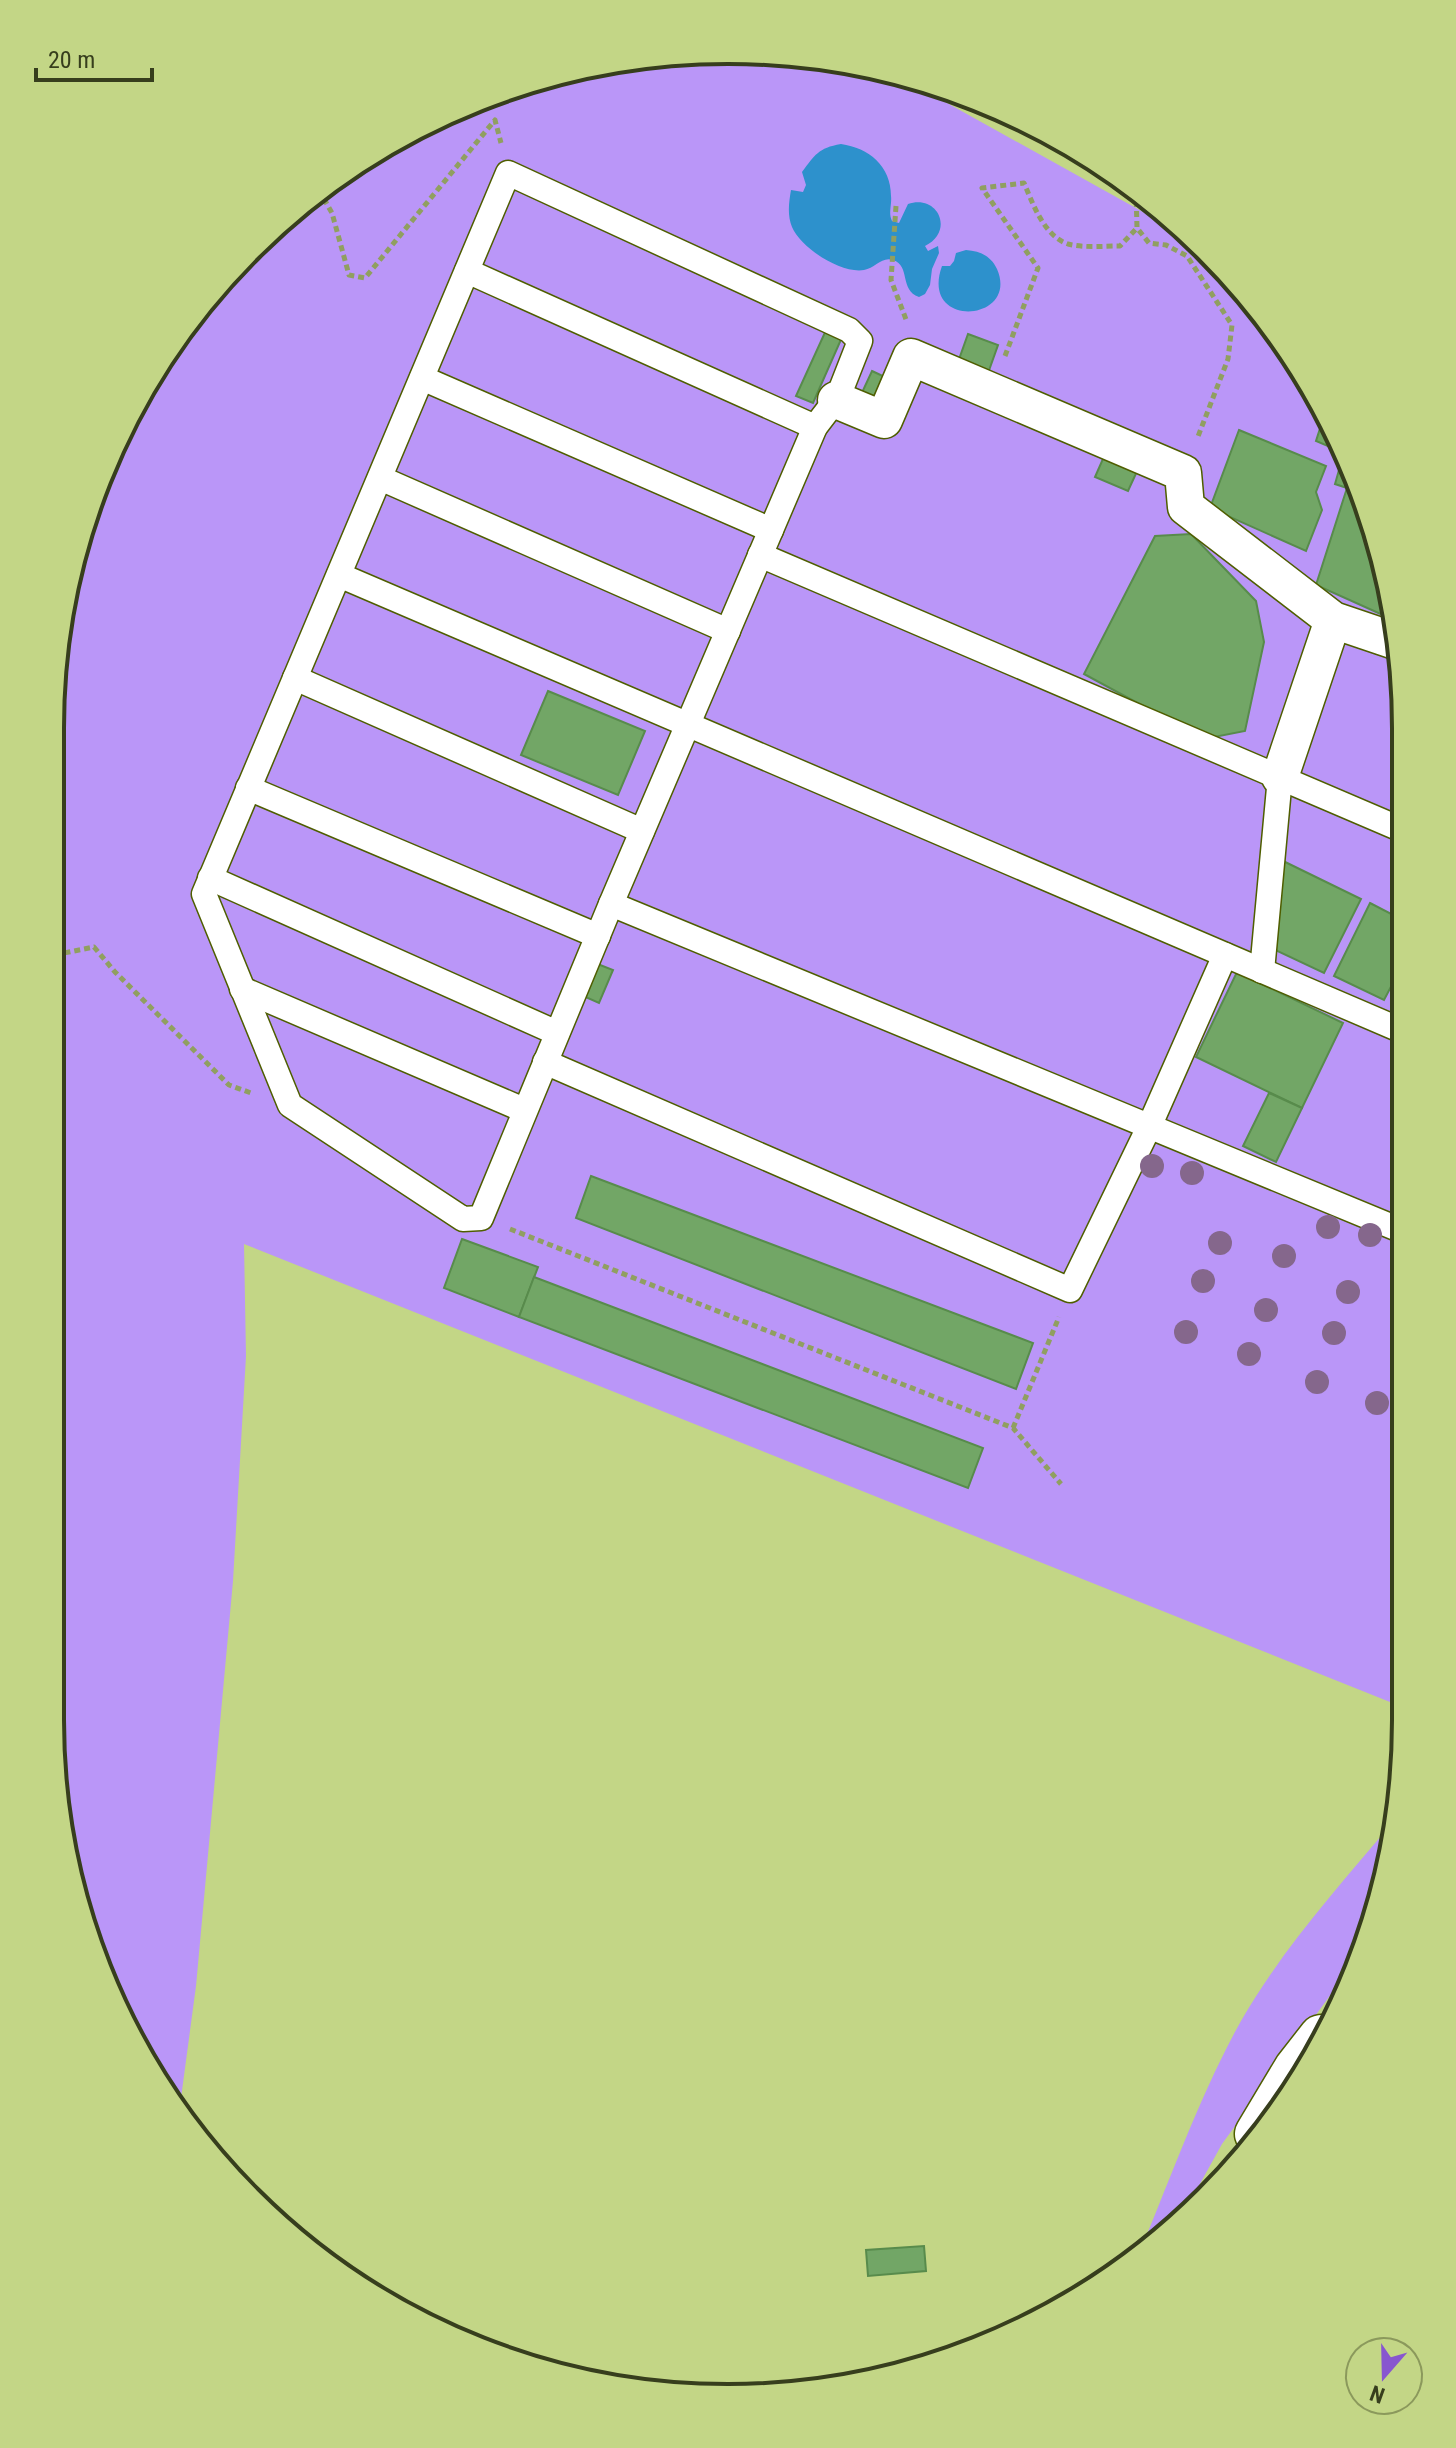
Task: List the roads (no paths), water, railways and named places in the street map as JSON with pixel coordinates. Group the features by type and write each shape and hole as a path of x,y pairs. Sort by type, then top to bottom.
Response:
{"street":[{"path":"825,414 884,420 911,357 1183,473 1186,507 1333,620 1385,638"},
{"path":"1280,777 1333,620"}],"lane":[{"path":"508,173 849,330 860,341 760,555 481,1218 463,1219 290,1105 204,894 467,271 508,173"},
{"path":"467,271 825,414"},
{"path":"422,378 771,530"},
{"path":"380,478 728,631"},
{"path":"760,555 1392,825"},
{"path":"339,575 1392,1026"},
{"path":"295,678 642,831"},
{"path":"1262,971 1280,777"},
{"path":"248,788 598,936"},
{"path":"210,878 557,1033"},
{"path":"611,904 1392,1227"},
{"path":"545,1062 1070,1290 1149,1127 1225,955"},
{"path":"242,989 524,1110"}],"water":[{"path":"841,144 869,154 883,167 890,185 892,221 899,223 908,204 919,202 928,204 939,216 939,232 925,246 928,251 938,246 939,253 925,294 919,297 913,294 902,267 893,260 885,260 864,270 844,268 813,251 792,227 789,213 791,190 803,192 806,185 802,172 810,161 822,150"},
{"path":"966,250 980,253 992,261 997,269 1000,287 995,300 984,308 970,311 955,309 944,301 939,287 942,266 950,266 956,253"}]}
